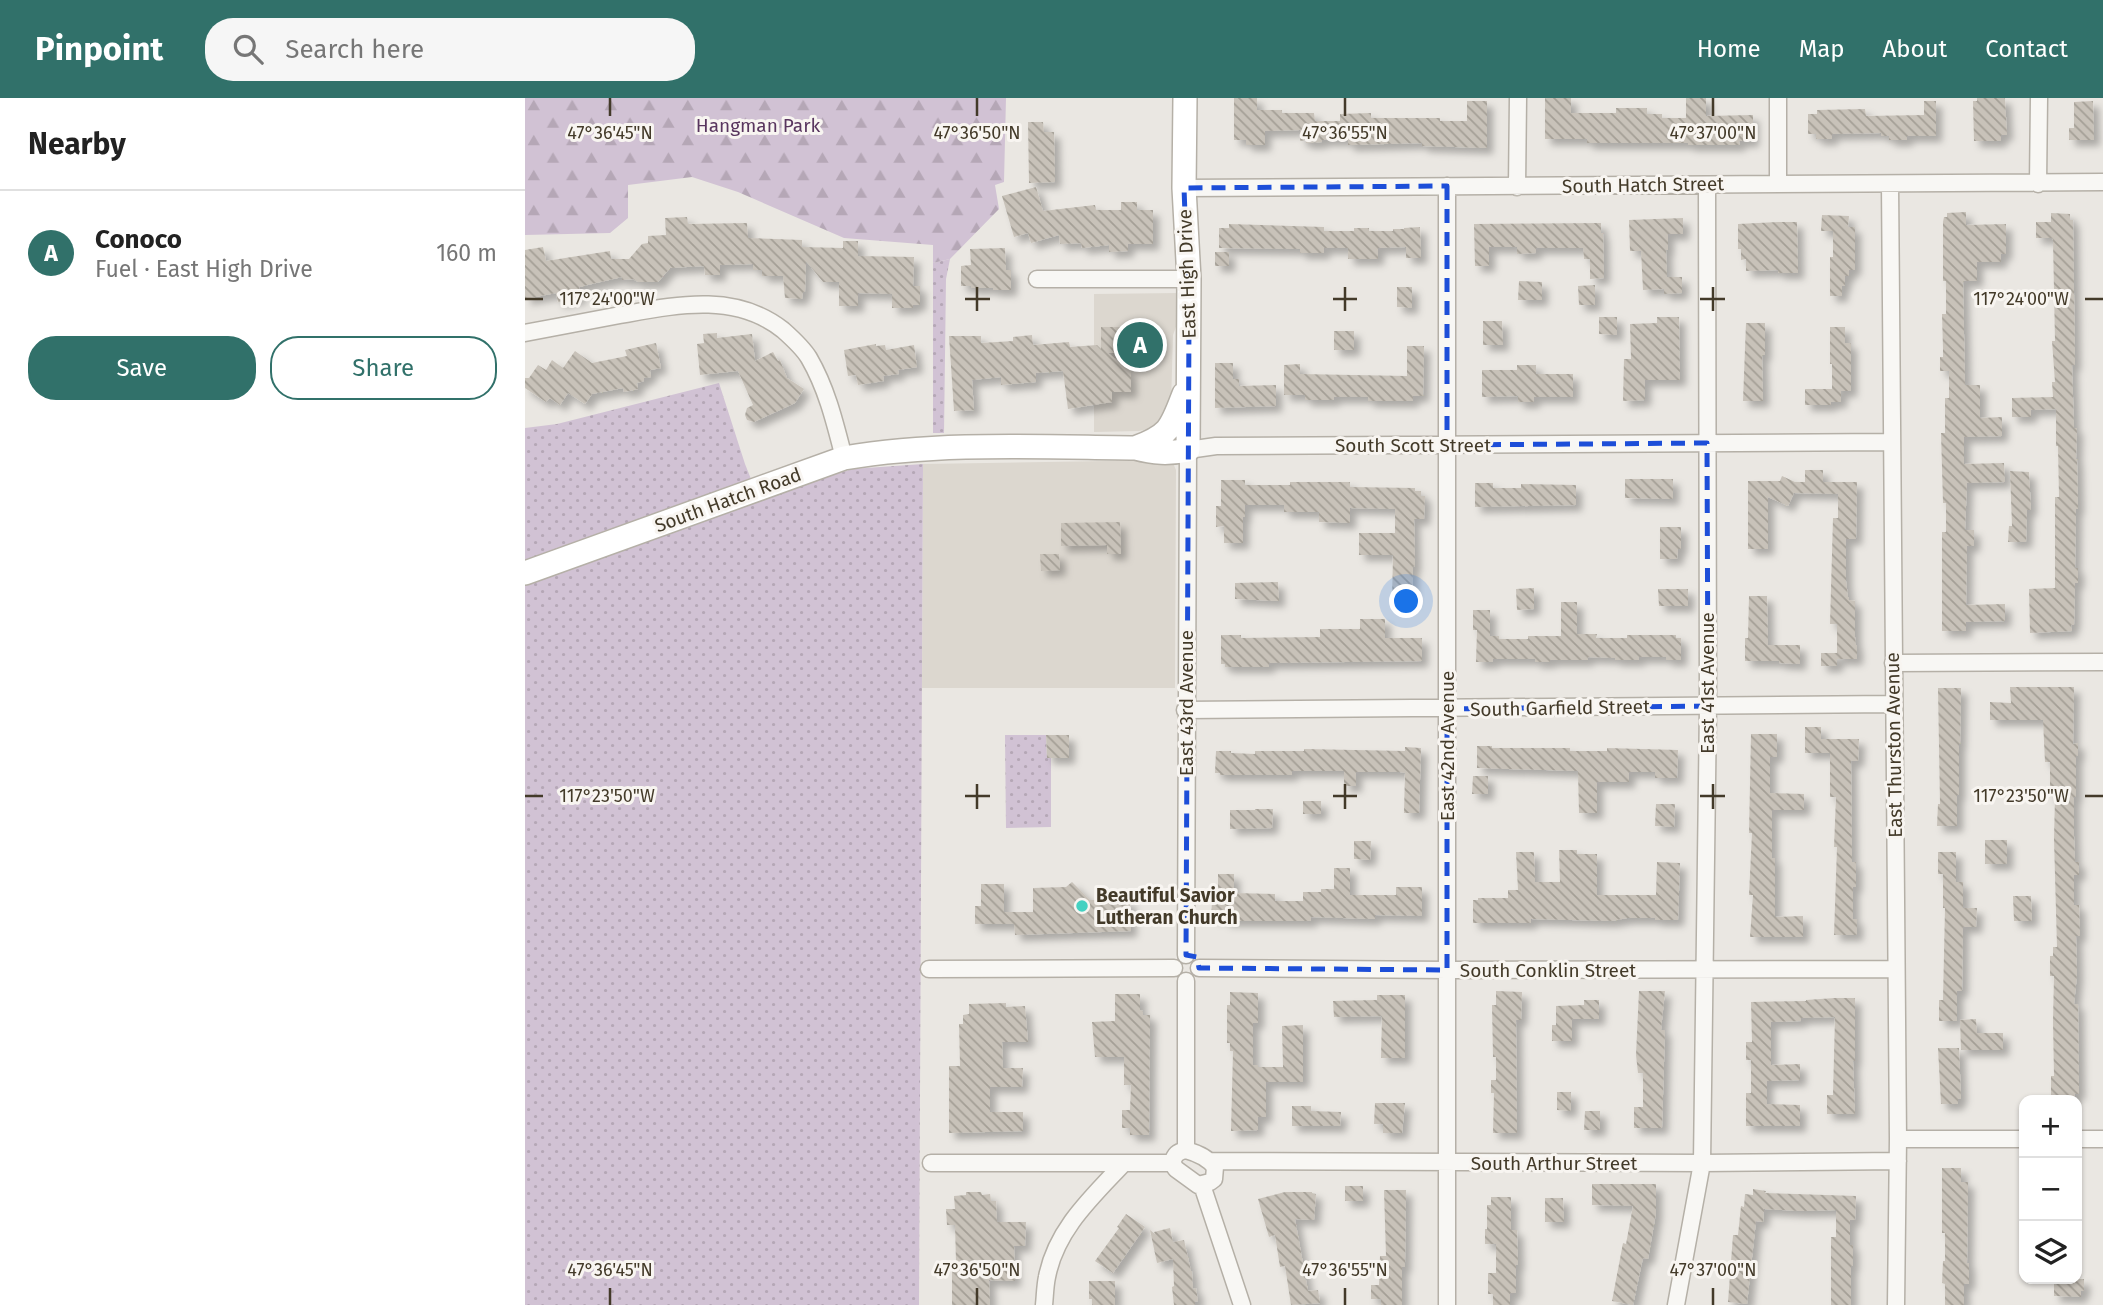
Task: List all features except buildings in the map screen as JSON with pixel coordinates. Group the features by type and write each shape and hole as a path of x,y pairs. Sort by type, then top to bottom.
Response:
{"main road":[{"name":"East High Drive","path":"1185,98 1184,188 1189,279 1188,450"},
{"path":"1135,448 1156,440 1167,430 1175,418 1189,381"},
{"name":"South Hatch Road","path":"525,573 844,458 887,451 937,448"},
{"name":"South Scott Street","path":"937,448 1135,448 1156,453 1188,450"}],"street":[{"path":"1517,187 1518,98"},
{"path":"1778,98 1778,183"},
{"path":"2038,184 2039,98"},
{"name":"South Hatch Street","path":"1184,188 2103,182"},
{"name":"East Thurston Avenue","path":"1890,184 1898,1139 1896,1305"},
{"name":"East 41st Avenue","path":"1676,1305 1702,1164 1708,706 1707,185"},
{"name":"East 42nd Avenue","path":"1447,186 1447,1305"},
{"path":"1037,279 1189,279"},
{"path":"525,333 676,305 712,304 741,308 769,319 790,335 808,355 829,397 844,458"},
{"name":"South Scott Street","path":"1188,450 1216,446 1891,442"},
{"name":"East 43rd Avenue","path":"1186,955 1188,450"},
{"path":"1892,663 2103,662"},
{"name":"South Garfield Street","path":"1185,710 1893,704"},
{"path":"1186,955 1196,961 1199,968 1196,976 1186,981 1178,978 1174,968 1178,958 1186,955"},
{"path":"929,969 1174,968"},
{"name":"South Conklin Street","path":"1199,968 1896,969"},
{"path":"1186,981 1186,1150"},
{"path":"1898,1139 2019,1139"},
{"path":"2082,1139 2103,1139"},
{"path":"1178,1152 1195,1152 1210,1161 1216,1174 1210,1182 1202,1185 1193,1182 1172,1163 1178,1152"},
{"name":"South Arthur Street","path":"1210,1161 1702,1164 1898,1161"},
{"path":"932,1164 1172,1163"},
{"path":"1044,1305 1047,1277 1065,1231 1123,1164"},
{"path":"1202,1185 1243,1305"}],"highlighted area":[{"path":"1447,186 1447,445 1707,443 1708,706 1447,709 1447,970 1199,968 1197,957 1186,955 1189,318 1184,188"}],"shaded area":[{"path":"1177,293 1171,404 1167,416 1152,428 1139,431 1094,432 1094,294"},
{"path":"1166,460 1173,463 1176,470 1175,688 922,688 923,464"}],"green space":[{"name":"Hangman Park","path":"525,98 1006,98 1004,182 995,185 999,209 950,259 933,263 933,245 844,238 738,192 692,177 628,185 628,218 610,233 525,235"},
{"path":"950,259 946,279 944,433 933,433 933,263"},
{"path":"719,383 759,499 852,469 923,464 919,1305 525,1305 525,428 557,424"},
{"path":"1005,735 1046,735 1047,758 1051,758 1051,827 1006,828"}],"place":[{"name":"Conoco","path":"1140,345"},
{"name":"Beautiful Savior Lutheran Church","path":"1082,906"}]}
